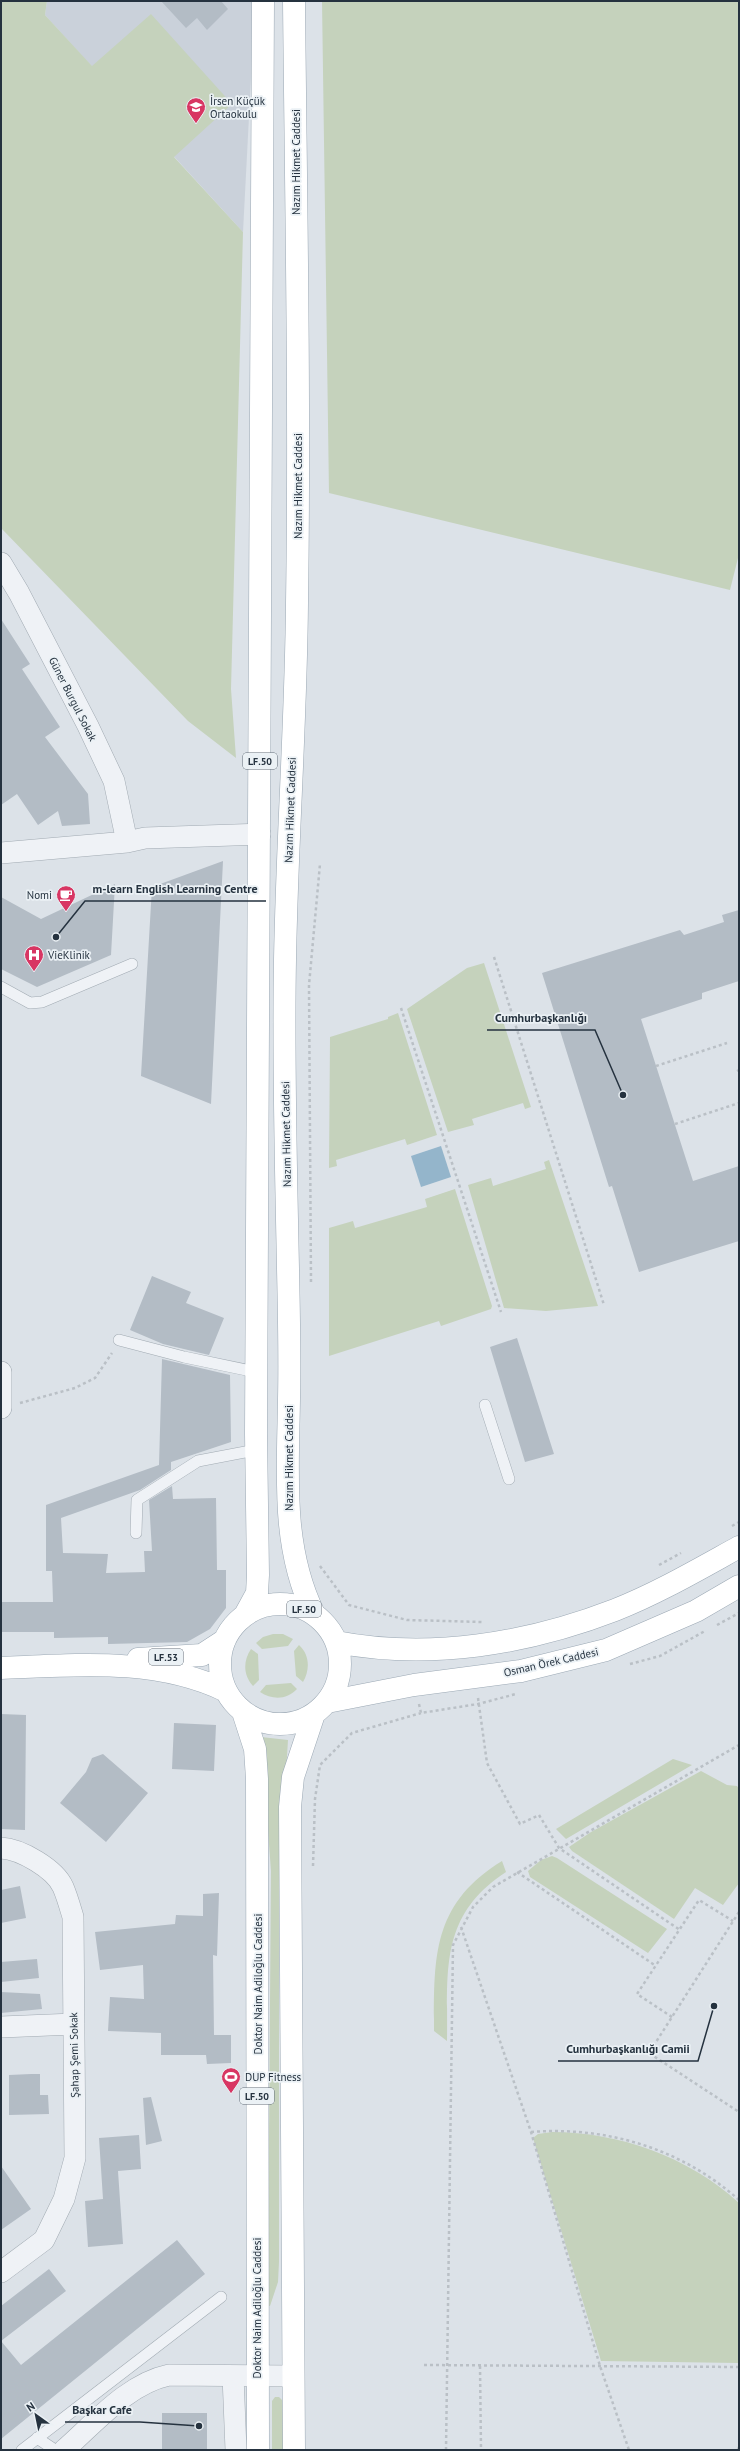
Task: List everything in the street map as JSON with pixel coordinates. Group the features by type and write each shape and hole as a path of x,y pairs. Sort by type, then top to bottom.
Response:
{"main road":[{"name":"LF.50","path":"245,1615 256,1594 259,1556 256,1522 256,1372 260,834 263,1"},
{"name":"Nazım Hikmet Caddesi","path":"294,1 297,599 284,1052 290,1352 289,1509 295,1564 302,1589 314,1614"},
{"path":"336,1642 370,1648 454,1648 491,1644 561,1628 615,1610 677,1581 739,1547"},
{"name":"Osman Örek Caddesi","path":"321,1708 414,1685 520,1672 606,1650 696,1611 739,1586"},
{"name":"LF.50","path":"294,2450 290,1808 293,1777 321,1708 336,1688 340,1673 340,1657 336,1642 328,1626 314,1614 287,1604 258,1608 245,1615 234,1626 225,1640 220,1665 226,1691 243,1712 256,1720 270,1724 285,1724 300,1721 321,1708"},
{"name":"LF.53","path":"1,1668 104,1664 141,1658 202,1655 225,1640"},
{"name":"LF.53","path":"104,1664 142,1668 204,1680 226,1691"},
{"name":"Doktor Naim Adiloğlu Caddesi","path":"243,1712 255,1748 258,1779 258,2450"}],"street":[{"name":"Güner Burgul Sokak","path":"1,563 88,726 114,781 127,842"},
{"path":"1,853 127,842 145,838 260,834"},
{"path":"1,1372 2,1408"},
{"name":"Şahap Şemi Sokak","path":"1,1848 7,1848 40,1862 63,1886 73,1917 75,2158 64,2199 44,2240 1,2272"},
{"path":"1,2027 74,2024"},
{"path":"64,2450 134,2390 156,2378 169,2375 293,2376"},
{"path":"233,2376 236,2450"}],"lane":[{"path":"1,987 30,1003 42,1002 132,964"},
{"path":"119,1340 184,1357 256,1372"},
{"path":"486,1405 509,1479"},
{"path":"136,1533 137,1500 198,1461 256,1450"},
{"path":"22,2450 220,2297"},
{"path":"37,2438 55,2450"}],"path":[{"path":"311,1283 309,985 320,864"},
{"path":"494,957 604,1305"},
{"path":"401,1008 501,1312"},
{"path":"656,1066 727,1043"},
{"path":"675,1124 739,1102"},
{"path":"2,1408 75,1388 95,1378 119,1340"},
{"path":"725,1530 739,1522"},
{"path":"656,1566 684,1552"},
{"path":"317,1559 349,1605 407,1620 484,1622"},
{"path":"478,1692 487,1763 520,1824 539,1815 559,1848 680,1930"},
{"path":"313,1868 315,1799 320,1765 352,1733 421,1713"},
{"path":"446,2450 451,1960 453,1945 461,1927 482,1896 517,1872 739,1745"},
{"path":"517,1872 656,1966"},
{"path":"672,2017 637,1994 699,1900 733,1921"},
{"path":"739,1912 649,2053 739,2112"},
{"path":"461,1927 531,2132 600,2366 629,2450"},
{"path":"531,2132 584,2131 606,2134 642,2144 662,2151 694,2168 739,2200"},
{"path":"424,2365 739,2367"},
{"path":"480,2366 481,2450"}],"shaded area":[{"name":"İrsen Küçük Ortaokulu","path":"47,1 255,1 243,232 45,15"}],"green space":[{"path":"1,1 47,1 45,15 92,66 151,14 232,104 174,157 243,232 231,689 236,758 188,721 1,528"},
{"path":"322,1 739,1 739,554 730,590 329,493"},
{"path":"484,963 531,1107 525,1109 523,1103 472,1119 474,1125 448,1132 407,1009 467,968"},
{"path":"398,1013 437,1135 407,1145 405,1139 336,1160 337,1166 329,1168 330,1037 388,1019 388,1017"},
{"path":"549,1160 598,1306 546,1311 504,1308 468,1185 491,1178 493,1186 546,1169 544,1162"},
{"path":"455,1189 492,1306 491,1309 441,1326 439,1321 329,1356 329,1228 353,1221 355,1228 427,1207 425,1199"},
{"path":"273,1634 283,1634 293,1639 288,1646 262,1649 256,1643 263,1637"},
{"path":"299,1645 305,1653 308,1663 307,1673 303,1682 296,1676 294,1651"},
{"path":"251,1649 258,1654 259,1680 253,1686 247,1677 245,1668 245,1663"},
{"path":"291,1683 297,1689 293,1693 284,1697 279,1698 269,1696 260,1692 266,1685"},
{"path":"261,1737 288,1740 279,1885 279,2262 278,2282 270,2306 267,2306 271,1871"},
{"path":"673,1759 692,1765 566,1839 556,1829"},
{"path":"701,1771 727,1785 737,1786 739,1789 739,1883 723,1905 695,1888 674,1919 572,1851 569,1847 591,1832"},
{"path":"552,1856 667,1929 648,1953 530,1877 528,1871 541,1860"},
{"path":"502,1861 506,1872 484,1889 469,1907 458,1926 452,1946 448,1968 447,2041 434,2031 435,1979 437,1956 442,1934 450,1914 462,1895 479,1878"},
{"path":"552,2132 577,2133 602,2137 627,2142 652,2150 676,2160 698,2172 739,2203 739,2363 601,2361 533,2138 538,2134"},
{"path":"275,2397 279,2397 283,2401 285,2450 272,2450 272,2401"}],"water":[{"path":"441,1146 451,1177 421,1187 411,1156"}],"building":[{"path":"161,1 221,1 228,9 207,30 197,18 186,28"},
{"path":"1,619 30,664 22,669 60,727 45,737 88,794 90,824 62,826 58,811 38,825 17,794 1,805"},
{"path":"223,861 211,1104 141,1076 152,887"},
{"path":"115,884 111,955 37,987 1,969 1,897 41,919"},
{"path":"739,910 739,981 702,993 702,999 641,1019 693,1181 739,1166 739,1241 639,1272 612,1186 609,1187 542,973 680,930 684,935 724,922 722,915"},
{"path":"152,1276 191,1292 186,1303 224,1318 209,1355 163,1344 130,1330"},
{"path":"517,1338 554,1454 525,1462 490,1347"},
{"path":"162,1359 230,1375 231,1442 171,1462 171,1470 140,1490 61,1518 63,1553 108,1554 106,1573 145,1572 144,1551 152,1551 149,1500 172,1486 173,1499 216,1498 217,1570 226,1570 226,1608 210,1629 187,1642 108,1644 108,1637 54,1638 54,1632 1,1632 1,1602 53,1602 52,1571 46,1571 46,1505 159,1465"},
{"path":"1,1714 26,1715 25,1830 1,1829"},
{"path":"174,1723 216,1725 214,1771 172,1769"},
{"path":"103,1754 148,1793 106,1842 60,1803 86,1772 92,1758"},
{"path":"20,1886 26,1918 1,1923 1,1890"},
{"path":"219,1893 217,1956 213,1955 214,2035 231,2035 231,2063 207,2064 206,2055 161,2055 161,2033 108,2031 110,1997 144,1999 143,1965 100,1970 95,1932 175,1924 176,1915 203,1916 203,1894"},
{"path":"37,1959 39,1978 1,1982 1,1962"},
{"path":"1,1992 40,1994 42,2009 1,2013"},
{"path":"40,2074 40,2095 48,2095 49,2114 9,2115 9,2075"},
{"path":"151,2097 162,2141 146,2145 143,2098"},
{"path":"139,2135 141,2169 118,2171 123,2244 88,2247 85,2201 103,2199 99,2138"},
{"path":"1,2166 31,2209 1,2230"},
{"path":"177,2240 205,2274 1,2439 1,2341 21,2365"},
{"path":"49,2269 66,2291 1,2341 1,2306"},
{"path":"162,2413 207,2413 207,2450 162,2450"}],"place":[{"name":"İrsen Küçük Ortaokulu","path":"196,124"},
{"name":"Nomi","path":"66,912"},
{"name":"m-learn English Learning Centre","path":"56,937"},
{"name":"VieKlinik","path":"34,972"},
{"name":"Cumhurbaşkanlığı","path":"623,1095"},
{"name":"Cumhurbaşkanlığı Camii","path":"714,2006"},
{"name":"DUP Fitness","path":"231,2094"},
{"name":"Başkar Cafe","path":"199,2426"}]}
